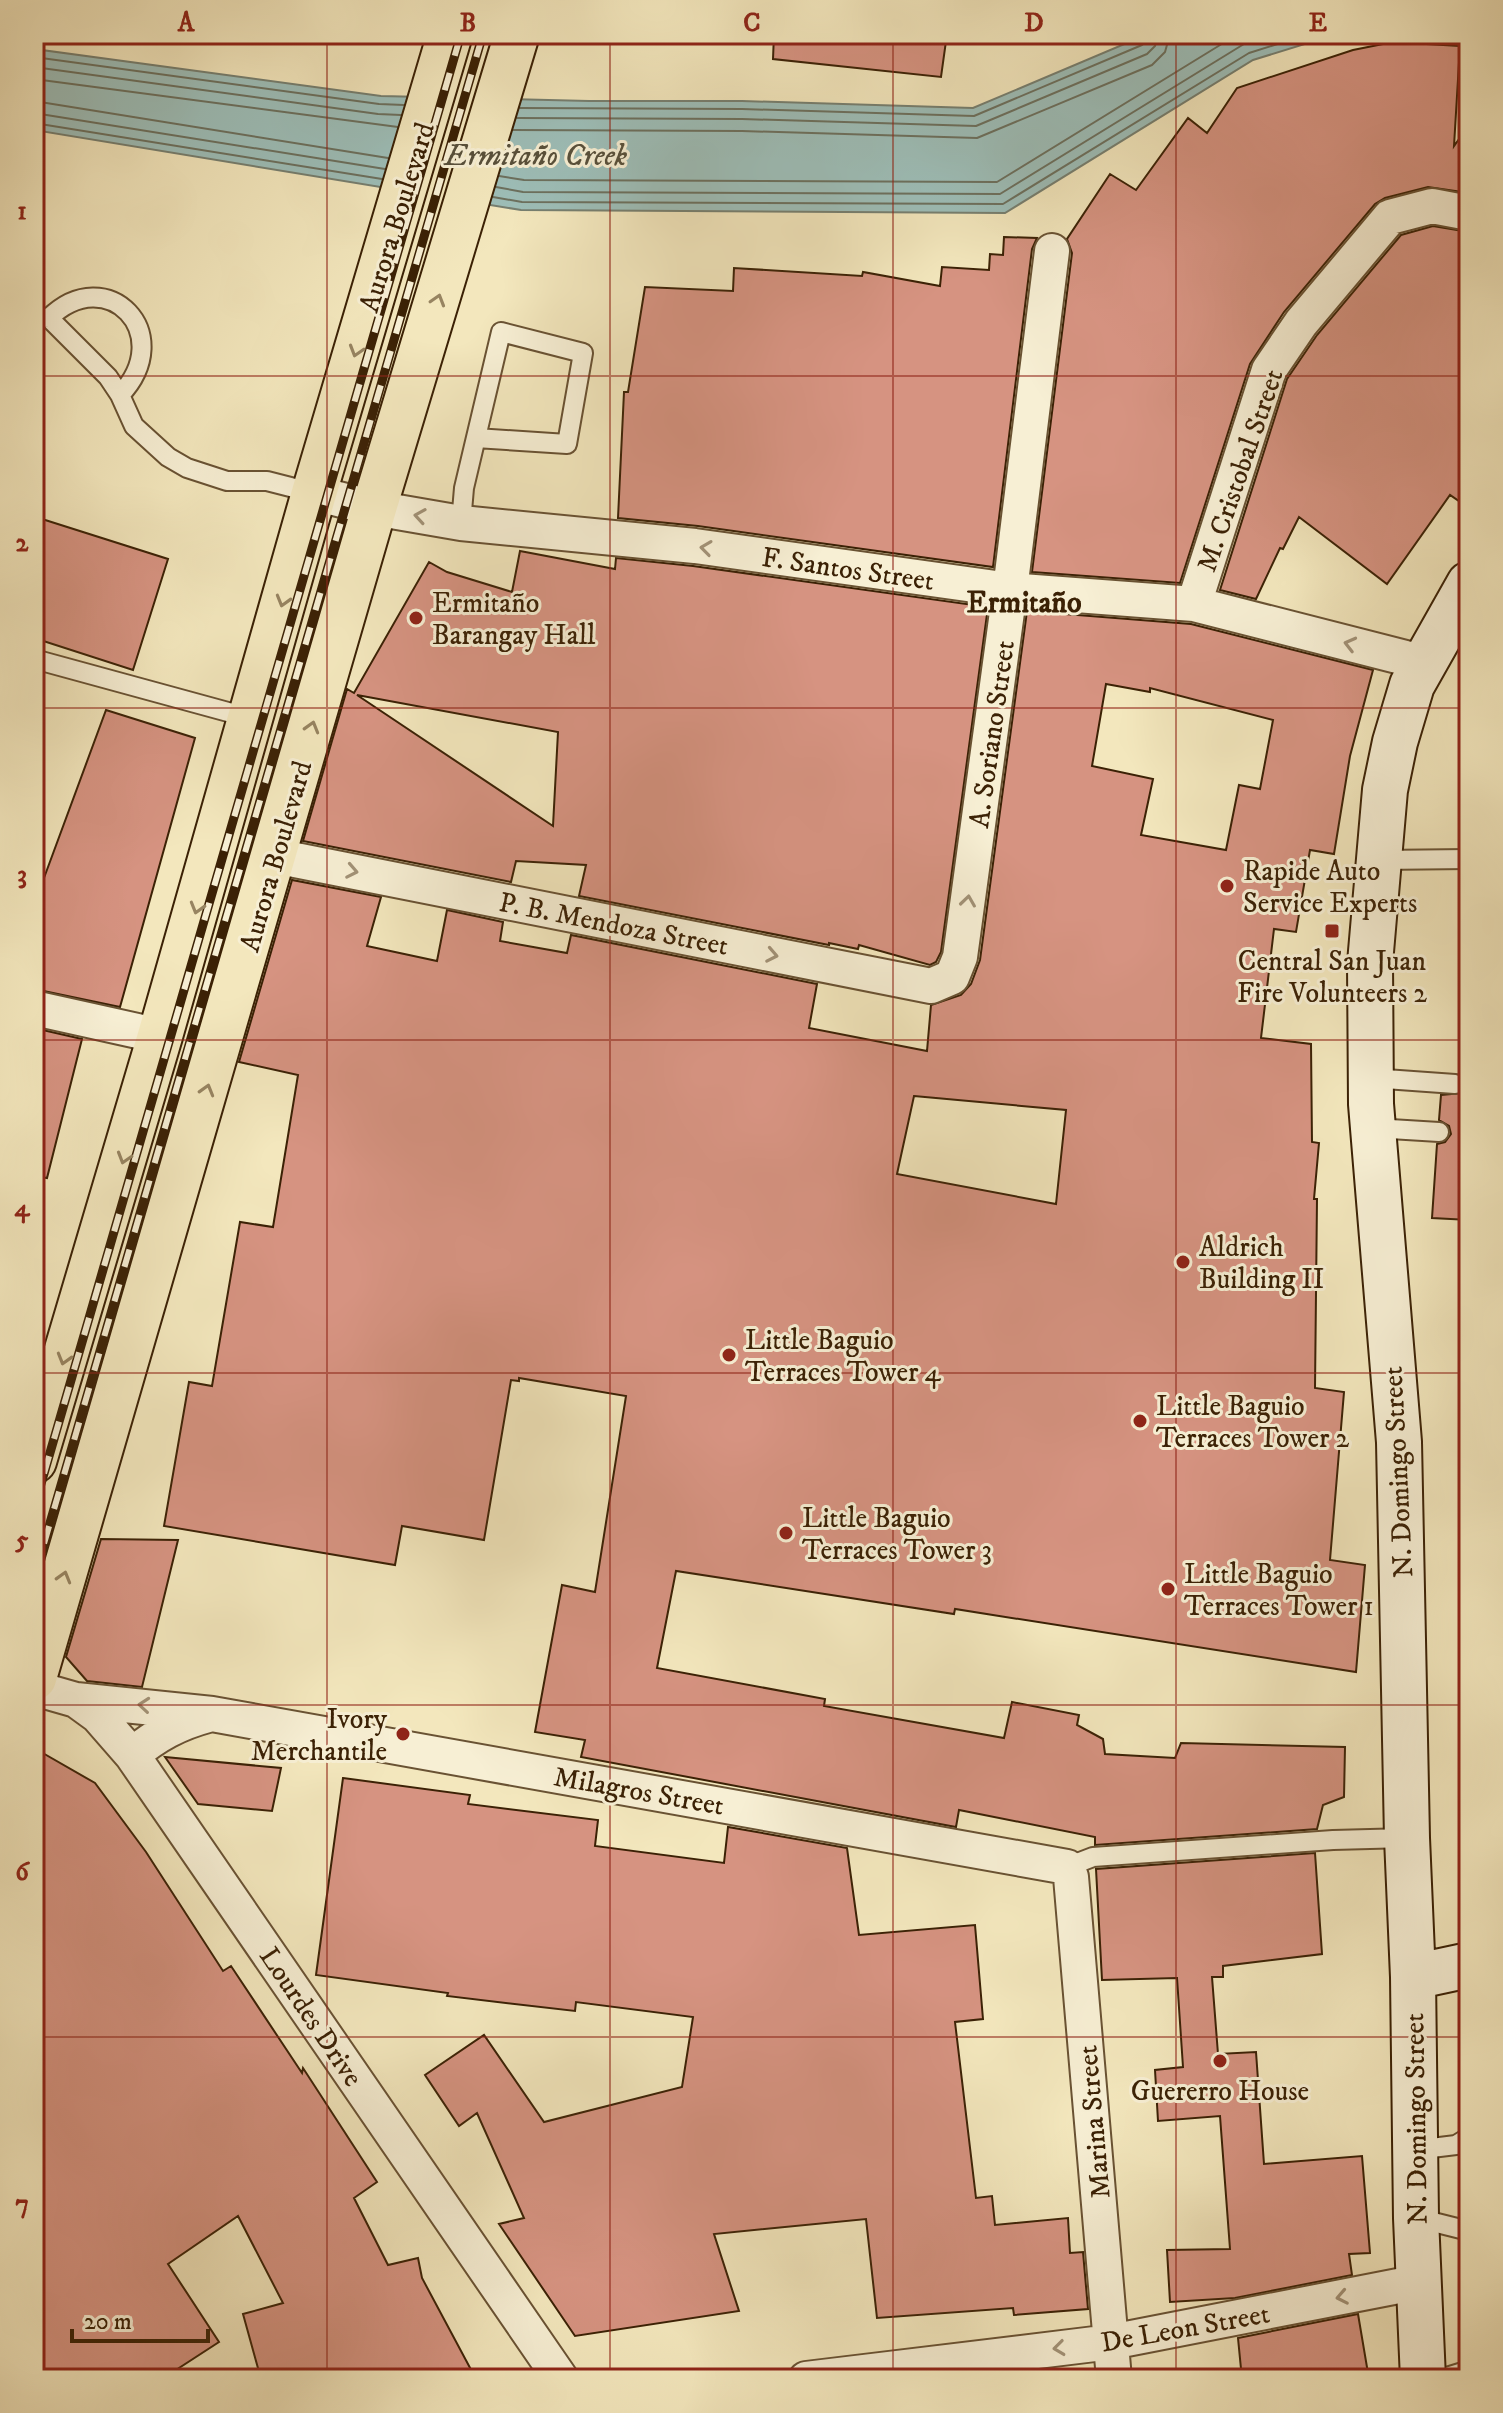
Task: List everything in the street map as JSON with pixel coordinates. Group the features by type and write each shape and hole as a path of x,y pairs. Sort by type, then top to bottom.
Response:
{"main road":[{"name":"Aurora Boulevard","path":"34,1461 450,34"},
{"name":"Aurora Boulevard","path":"34,1678 374,508 517,34"},
{"name":"N. Domingo Street","path":"1423,2379 1416,2218 1399,1442 1374,1128 1370,963 1385,790 1395,742 1412,685 1469,584"},
{"path":"86,1285 145,1299"},
{"path":"1413,1977 1469,1965"}],"street":[{"name":"M. Cristobal Street","path":"1194,604 1269,370 1301,323 1390,217 1432,206 1469,213"},
{"name":"A. Soriano Street","path":"952,977 960,957 1052,251"},
{"name":"F. Santos Street","path":"314,493 374,508 461,523 695,546 1010,590 1194,604 1425,663"},
{"name":"P. B. Mendoza Street","path":"275,856 931,986 952,977"},
{"path":"34,1008 160,1036"},
{"name":"Lourdes Drive","path":"34,1688 76,1700 98,1716 132,1755 561,2379"},
{"name":"Milagros Street","path":"76,1700 212,1714 1067,1867"},
{"name":"Milagros Street","path":"132,1755 155,1736 183,1722 212,1714"},
{"name":"Marina Street","path":"1067,1867 1071,1877 1114,2379"},
{"name":"De Leon Street","path":"806,2379 1111,2342 1419,2282"}],"lane":[{"path":"120,395 132,382 143,351 141,334 134,319 123,307 92,296 75,299 42,318 108,377 134,426 168,457 187,468 227,481 267,481 314,493"},
{"path":"461,523 464,488 501,332 583,353 567,444 476,438"},
{"path":"34,659 250,718"},
{"path":"1378,860 1469,859"},
{"path":"1371,1078 1455,1084"},
{"path":"1374,1128 1439,1132"},
{"path":"1067,1867 1093,1857 1333,1840 1407,1838"},
{"path":"1415,2150 1456,2145 1469,2137"},
{"path":"1416,2218 1469,2231"},
{"path":"1440,2379 1469,2370"}],"water":[{"name":"Ermitaño Creek","path":"1148,34 1337,34 1253,60 1005,213 521,210 34,130 34,49 381,96 973,108"}],"pier":[{"path":"420,93 500,95 471,206 396,193"}],"building":[{"path":"774,34 947,34 941,77 773,59"},
{"path":"1393,42 1460,46 1454,146 1469,125 1469,193 1428,187 1385,198 1375,204 1284,312 1250,364 1180,583 1032,572 1072,253 1067,239 1110,174 1136,190 1188,118 1207,133 1237,88 1353,50"},
{"path":"1433,226 1469,232 1469,508 1450,495 1387,584 1299,517 1283,549 1280,548 1256,599 1220,590 1287,379 1317,335 1401,235"},
{"path":"1004,237 1037,238 1032,249 993,567 698,526 618,518 624,392 628,392 645,287 733,291 734,268 862,276 863,272 940,286 942,267 989,270 990,254 1003,255"},
{"path":"42,519 168,559 133,670 34,638 34,545"},
{"path":"520,551 615,569 616,558 988,607 941,952 936,962 930,965 859,945 858,949 829,945 579,896 586,865 516,861 511,882 303,841 347,689 354,693 429,562 447,572 512,592","holes":["357,695 558,732 553,826"]},
{"path":"1027,611 1191,624 1373,670 1350,756 1334,854 1310,850 1296,932 1274,929 1261,1038 1311,1044 1312,1142 1319,1143 1314,1199 1317,1199 1315,1388 1344,1392 1330,1560 1365,1565 1356,1672 955,1609 954,1614 676,1571 657,1668 825,1699 824,1706 1004,1738 1012,1702 1079,1715 1077,1725 1103,1739 1105,1754 1175,1758 1181,1743 1345,1747 1344,1797 1323,1805 1317,1829 1095,1845 1095,1837 959,1810 956,1827 581,1757 585,1740 535,1732 562,1585 595,1592 626,1396 519,1378 519,1381 511,1380 484,1540 402,1526 395,1565 164,1526 189,1382 212,1386 240,1222 273,1227 298,1075 239,1062 292,880 381,897 367,946 437,961 447,910 503,922 500,941 567,953 571,935 817,984 809,1028 927,1051 931,1005 961,995 971,984 980,960","holes":["1106,684 1150,692 1150,688 1273,720 1260,789 1239,785 1226,850 1141,835 1153,779 1092,766","914,1096 1066,1110 1056,1204 897,1174"]},
{"path":"106,710 195,738 120,1007 34,989 34,883 41,886"},
{"path":"34,1028 82,1039 47,1178 34,1176"},
{"path":"1469,1094 1469,1220 1432,1218 1437,1144 1445,1142 1451,1134 1449,1126 1439,1120 1441,1095"},
{"path":"101,1539 178,1540 142,1687 87,1681 66,1657"},
{"path":"34,1748 95,1783 146,1852 223,1971 231,1966 302,2073 303,2068 377,2182 354,2198 388,2265 418,2258 422,2278 476,2379 261,2379 243,2314 283,2303 238,2216 168,2264 219,2342 162,2379 34,2379"},
{"path":"165,1757 281,1768 272,1811 198,1804"},
{"path":"343,1778 470,1795 468,1804 598,1820 595,1846 724,1863 728,1827 847,1848 859,1935 975,1925 983,2019 955,2022 976,2198 992,2196 995,2225 1068,2218 1070,2253 1083,2252 1088,2309 1014,2315 1013,2308 877,2318 866,2219 714,2234 739,2311 575,2336 499,2224 524,2218 477,2113 459,2126 425,2075 484,2035 544,2122 682,2087 693,2017 576,2002 575,2011 447,1996 448,1993 316,1975"},
{"path":"1315,1853 1322,1954 1223,1966 1223,1977 1212,1977 1218,2054 1256,2052 1264,2164 1362,2156 1370,2253 1349,2254 1352,2275 1235,2298 1170,2302 1167,2250 1230,2249 1220,2116 1158,2121 1155,2070 1183,2067 1177,1978 1102,1980 1096,1869"},
{"path":"1358,2314 1369,2379 1242,2379 1238,2338"}],"railway":[{"path":"34,1508 461,34"},
{"path":"34,1578 483,34"}],"place":[{"name":"Ermitaño Barangay Hall","path":"416,618"},
{"name":"Rapide Auto Service Experts","path":"1227,886"},
{"name":"Central San Juan Fire Volunteers 2","path":"1332,931"},
{"name":"Aldrich Building II","path":"1183,1262"},
{"name":"Little Baguio Terraces Tower 4","path":"729,1355"},
{"name":"Little Baguio Terraces Tower 2","path":"1140,1421"},
{"name":"Little Baguio Terraces Tower 3","path":"786,1533"},
{"name":"Little Baguio Terraces Tower 1","path":"1168,1589"},
{"name":"Ivory Merchantile","path":"403,1734"},
{"name":"Guererro House","path":"1220,2061"}],"district":[{"name":"Ermitaño","path":"1024,602"}]}
